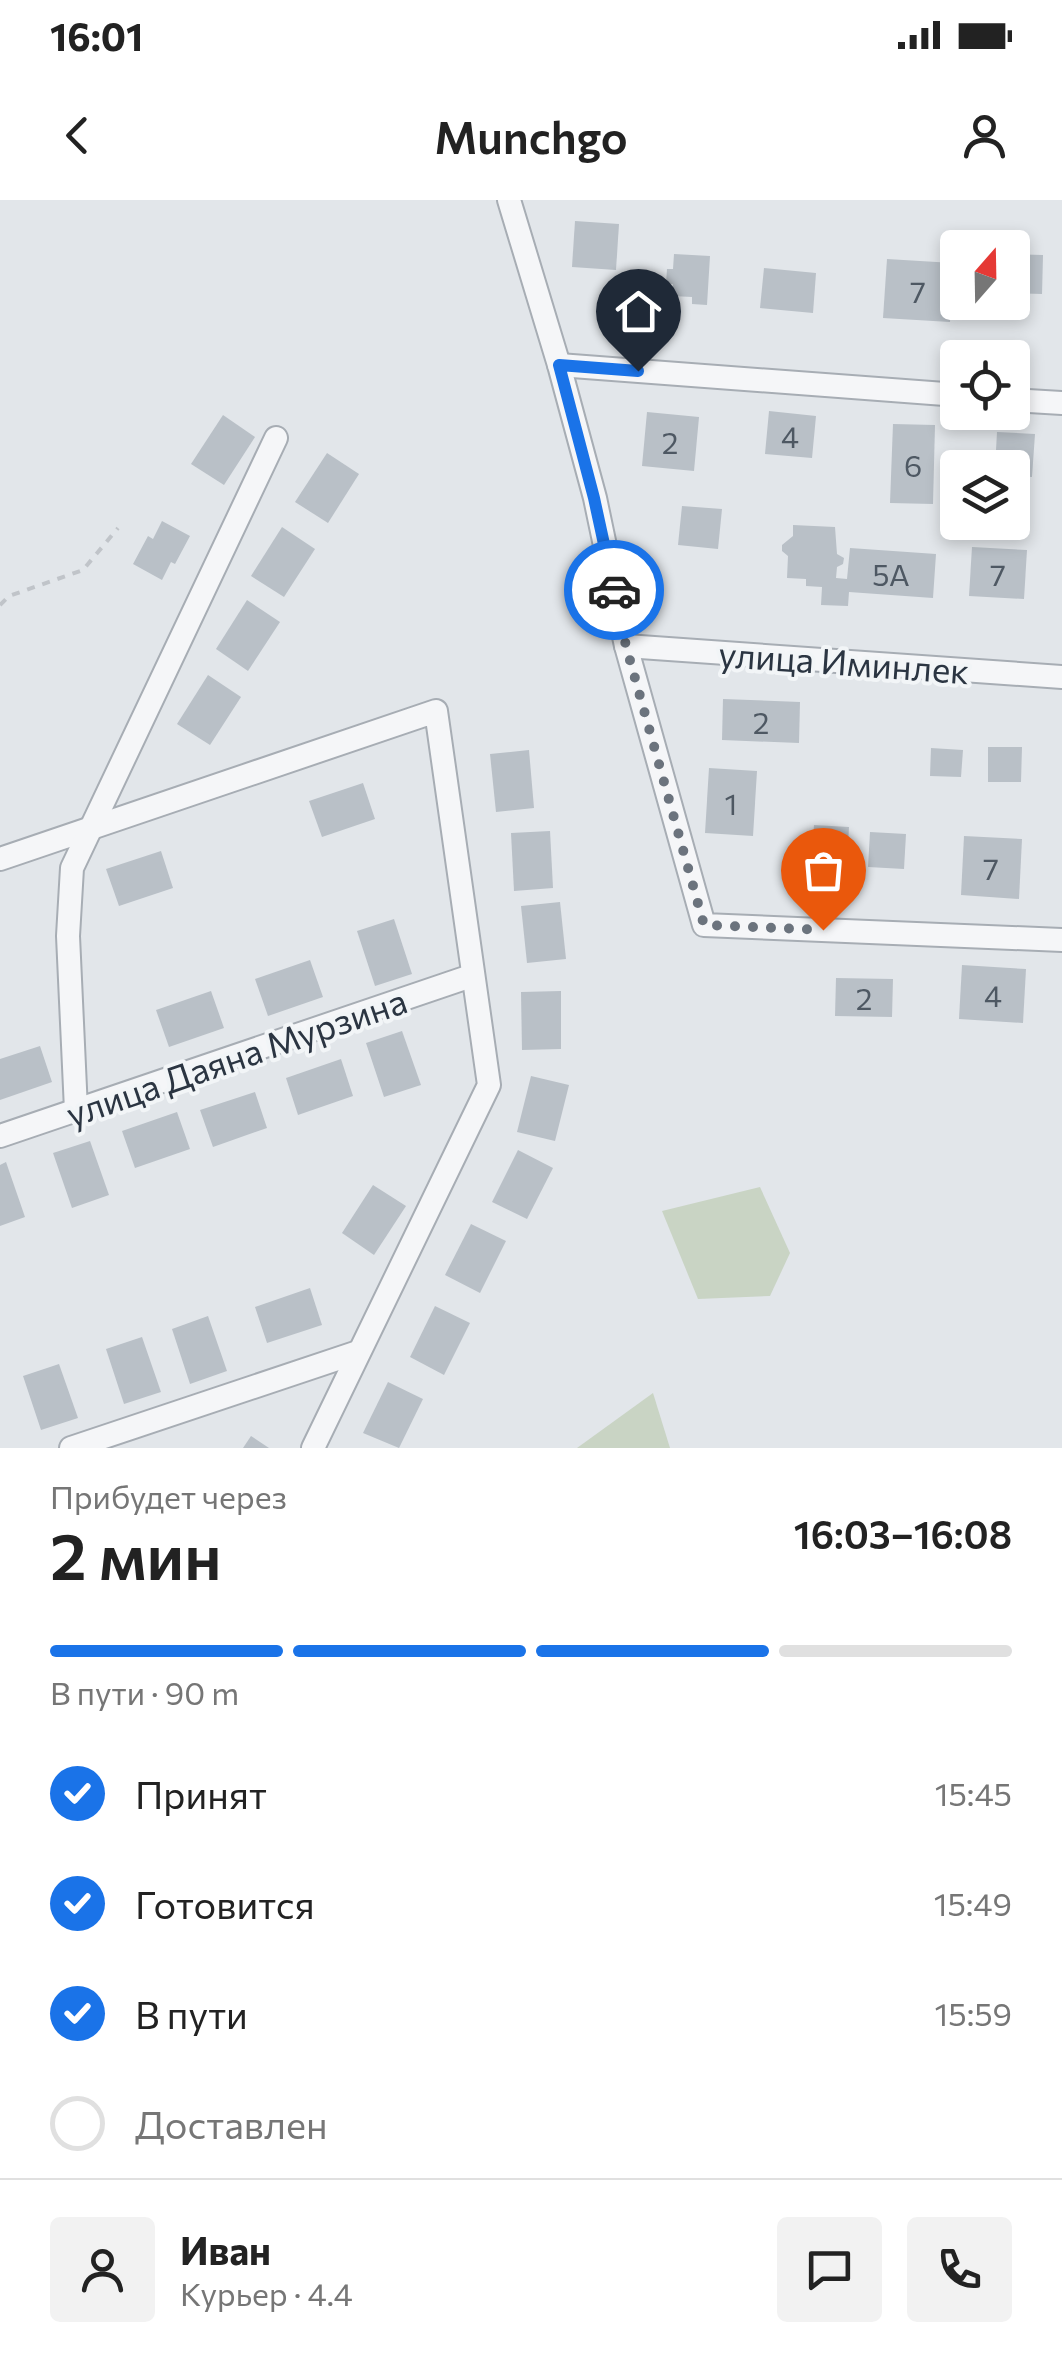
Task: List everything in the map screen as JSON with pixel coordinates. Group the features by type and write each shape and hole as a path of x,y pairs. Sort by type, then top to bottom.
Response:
{"street":[{"path":"509,200 559,365 594,498 626,646 704,925 1062,940"},
{"path":"559,365 940,394"},
{"path":"1030,401 1062,404"},
{"path":"76,1110 68,936 72,868 276,438"},
{"name":"улица Иминлек","path":"626,646 1062,677"},
{"path":"0,859 436,711 489,1085 312,1448"},
{"name":"улица Даяна Мурзина","path":"0,1136 471,976"},
{"path":"70,1448 358,1352"}],"path":[{"path":"0,605 9,596 83,570 118,528"}],"green space":[{"path":"760,1187 790,1253 770,1296 698,1299 662,1211"},
{"path":"653,1393 670,1448 577,1448"}],"building":[{"path":"575,221 619,224 616,270 572,267"},
{"path":"674,254 710,256 707,305 692,304 692,297 672,296 673,284 666,284"},
{"path":"1030,255 1043,255 1042,294 1030,294"},
{"path":"887,259 940,262 940,320 950,322 883,318"},
{"path":"764,268 816,273 813,313 760,308"},
{"path":"769,411 816,416 812,458 765,454"},
{"path":"647,412 699,417 694,471 642,466"},
{"path":"223,415 255,437 224,485 191,464"},
{"path":"893,424 935,425 933,504 890,503"},
{"path":"997,432 1035,434 1032,477 1030,450 996,450"},
{"path":"327,453 359,474 328,523 295,502"},
{"path":"682,506 722,509 718,549 678,545"},
{"path":"162,521 190,536 162,580 133,564 148,536 153,539"},
{"path":"793,525 835,527 837,554 844,558 837,567 836,578 847,579 850,548 936,554 933,598 849,592 848,606 821,605 822,587 806,586 806,579 787,578 788,556 782,545 793,536"},
{"path":"282,527 315,549 284,597 251,576"},
{"path":"972,547 1027,550 1024,599 969,596"},
{"path":"247,600 280,622 248,671 216,649"},
{"path":"208,675 241,697 210,745 177,724"},
{"path":"723,699 800,702 799,743 722,740"},
{"path":"988,747 1022,747 1021,782 988,782"},
{"path":"931,748 963,750 961,777 930,776"},
{"path":"529,750 534,808 496,812 490,754"},
{"path":"709,768 757,771 753,836 705,833"},
{"path":"363,783 375,819 322,837 309,801"},
{"path":"814,825 849,827 847,865 811,863"},
{"path":"550,831 553,888 514,891 511,833"},
{"path":"870,832 906,834 904,869 868,867"},
{"path":"964,836 1022,839 1019,899 961,895"},
{"path":"161,851 173,888 119,906 106,869"},
{"path":"560,902 566,959 527,963 521,906"},
{"path":"394,919 412,974 375,986 357,931"},
{"path":"310,960 323,997 268,1016 255,979"},
{"path":"962,965 1026,969 1023,1023 959,1019"},
{"path":"836,978 893,979 892,1017 835,1016"},
{"path":"211,991 224,1028 169,1047 156,1010"},
{"path":"561,991 561,1049 522,1050 521,992"},
{"path":"402,1031 421,1085 384,1097 366,1043"},
{"path":"40,1046 52,1082 0,1100 0,1059"},
{"path":"341,1059 353,1096 298,1115 286,1078"},
{"path":"531,1076 569,1085 555,1141 517,1132"},
{"path":"255,1092 267,1128 213,1147 200,1110"},
{"path":"177,1112 190,1149 135,1168 122,1131"},
{"path":"90,1141 109,1195 72,1208 53,1153"},
{"path":"518,1150 553,1168 527,1219 492,1202"},
{"path":"6,1162 25,1217 0,1226 0,1165"},
{"path":"373,1185 406,1206 374,1255 342,1233"},
{"path":"471,1224 506,1241 480,1293 445,1275"},
{"path":"310,1288 322,1325 267,1343 255,1307"},
{"path":"435,1306 470,1323 444,1375 410,1357"},
{"path":"208,1316 227,1371 190,1384 172,1329"},
{"path":"142,1337 161,1392 124,1404 106,1349"},
{"path":"59,1364 78,1418 41,1430 23,1376"},
{"path":"388,1382 423,1399 399,1448 363,1433"},
{"path":"251,1436 269,1448 243,1448"}],"way so far":[{"path":"614,590 704,925 823,930"}],"route":[{"path":"614,590 559,365 638,371"}]}
